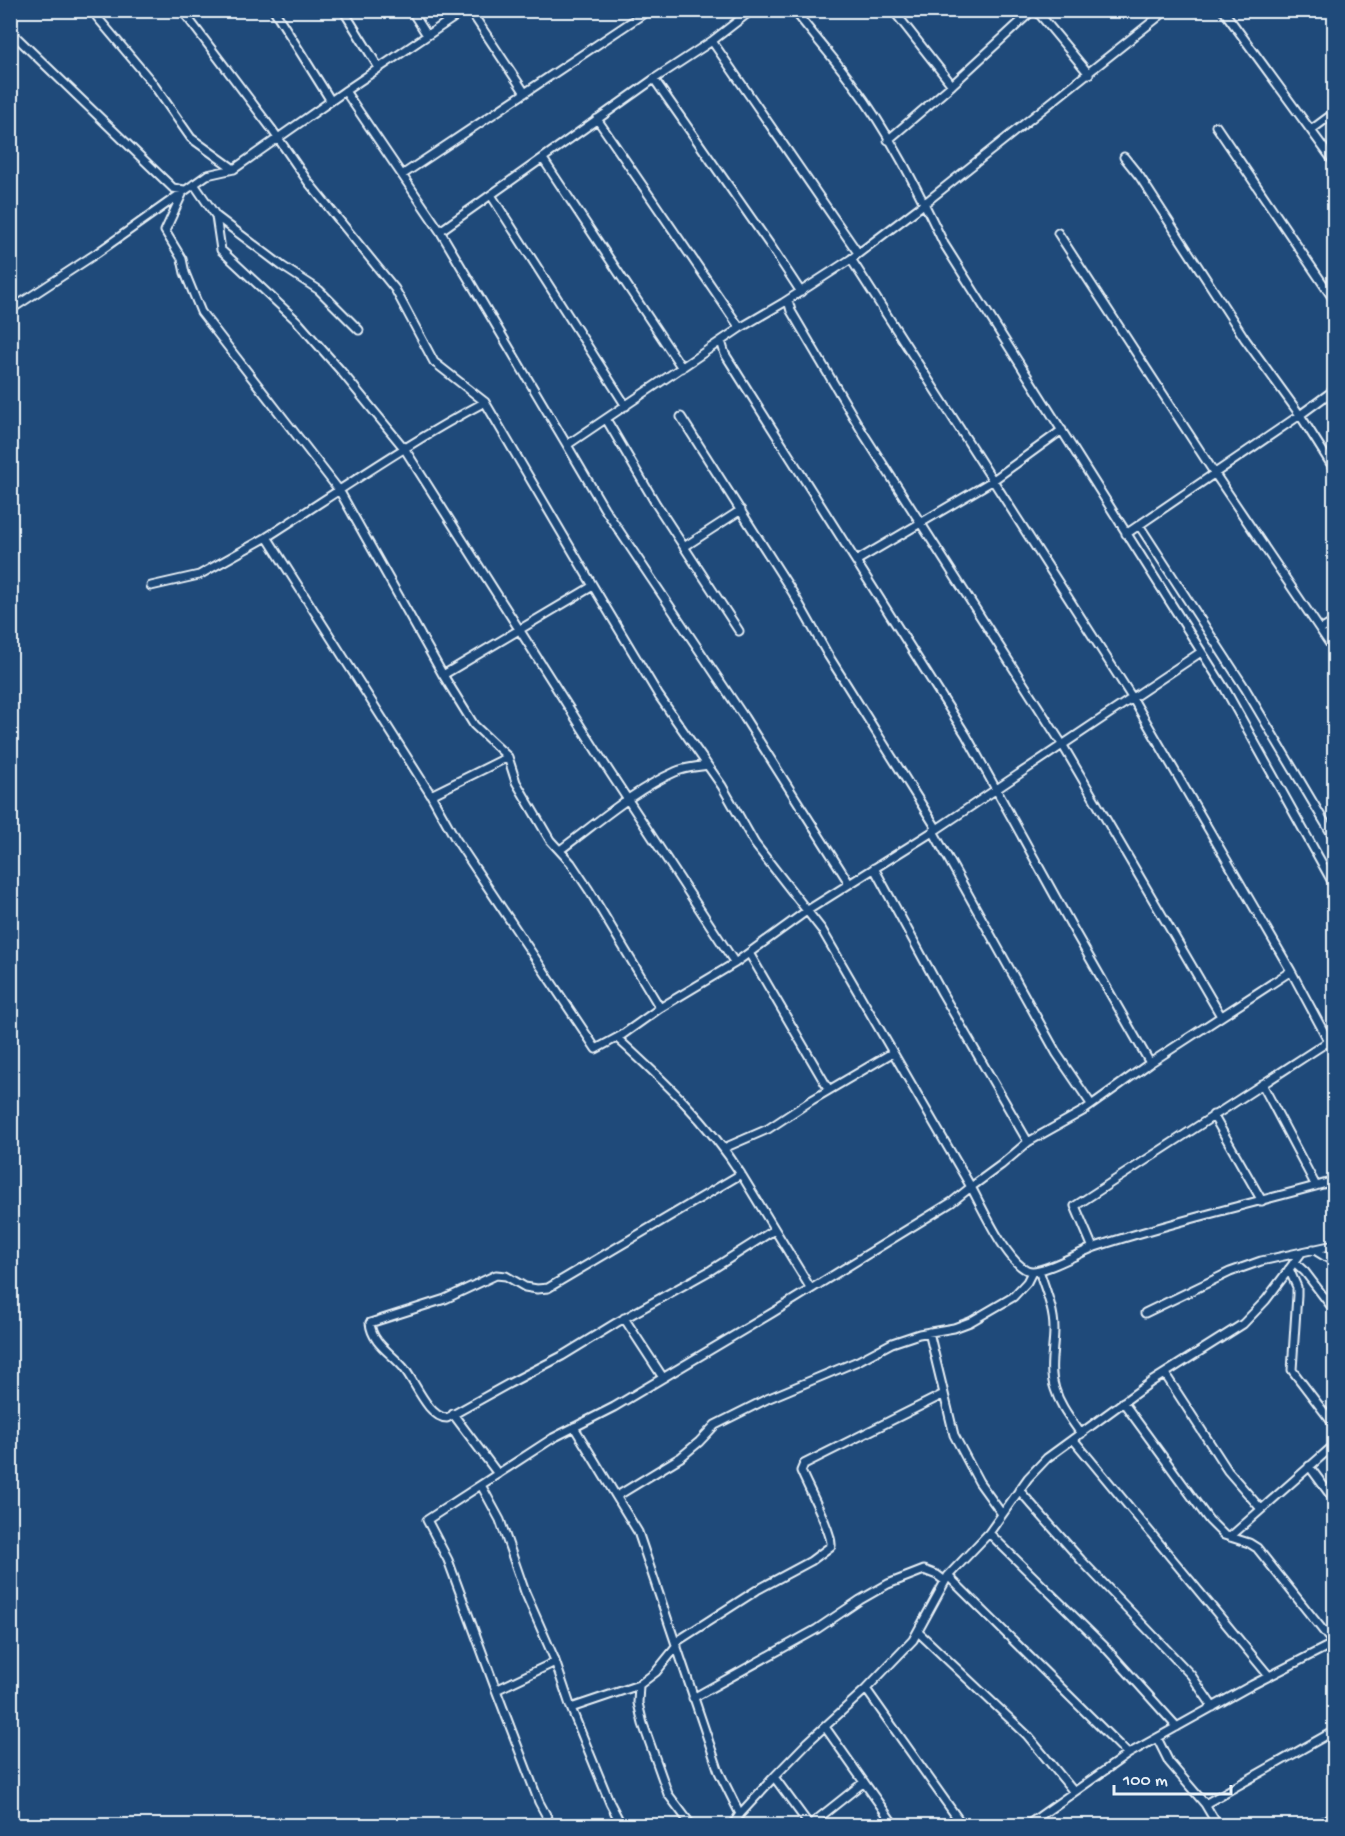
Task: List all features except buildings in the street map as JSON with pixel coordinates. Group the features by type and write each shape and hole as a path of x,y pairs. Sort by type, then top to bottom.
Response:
{"street":[{"path":"182,10 309,183 394,289 434,362 485,402 659,696 722,786 755,844 822,930 892,1053 919,1095 997,1235 1006,1249 1025,1269 1036,1271"},
{"path":"274,10 331,101"},
{"path":"343,10 379,68"},
{"path":"411,10 427,35"},
{"path":"10,310 97,253 184,190 207,175 234,169 427,35 468,10 525,93"},
{"path":"402,175 649,10"},
{"path":"440,231 654,79 712,41 752,10"},
{"path":"794,10 853,84 888,140 925,203 944,244 1226,689 1335,885"},
{"path":"893,10 952,85"},
{"path":"888,140 1035,10 1089,74"},
{"path":"567,445 740,328 801,292 858,254 1089,74 1167,10"},
{"path":"1223,10 1335,162"},
{"path":"97,17 151,81 191,138 234,169"},
{"path":"10,31 173,188 184,190"},
{"path":"712,41 858,254"},
{"path":"654,79 801,292"},
{"path":"345,91 440,231 604,508 744,717 849,883"},
{"path":"1311,130 1335,113"},
{"path":"597,120 740,328"},
{"path":"1216,126 1335,300"},
{"path":"1124,157 1335,469"},
{"path":"543,159 682,368"},
{"path":"194,184 216,216 282,266 319,290 359,330"},
{"path":"184,190 165,231 182,259 185,273 201,312 339,490 443,675 474,725 508,758 516,782 550,840 571,863 589,890 660,1008"},
{"path":"491,195 626,406"},
{"path":"216,216 221,250 297,321 341,370 404,448 628,800 735,963"},
{"path":"1058,233 1215,474 1335,650"},
{"path":"851,259 1133,699 1335,1051"},
{"path":"788,300 791,311 920,523 1062,744 1221,1016"},
{"path":"721,341 724,354 942,696 997,788 1076,934 1150,1063"},
{"path":"1126,534 1335,390"},
{"path":"151,586 199,575 267,537 404,448 485,402"},
{"path":"681,417 793,593 828,655 935,830 1058,1054 1091,1104"},
{"path":"606,419 656,504 739,631"},
{"path":"856,561 992,480 1062,430"},
{"path":"684,547 741,510"},
{"path":"1139,525 1245,688 1335,838"},
{"path":"267,537 431,795 455,838 596,1049 735,963 808,910 935,830 1201,652"},
{"path":"443,675 593,586"},
{"path":"1322,629 1335,622"},
{"path":"431,795 508,758"},
{"path":"560,850 628,800 677,770 707,765"},
{"path":"874,868 942,993 1028,1142"},
{"path":"749,953 829,1090"},
{"path":"552,1826 539,1802 448,1560 428,1520 553,1438 614,1407 952,1202 1028,1142 1083,1111 1150,1063 1291,971"},
{"path":"617,1038 655,1072 724,1148 811,1289"},
{"path":"1093,1248 1075,1206 1329,1041"},
{"path":"724,1148 768,1130 829,1090 892,1053"},
{"path":"1262,1084 1316,1186"},
{"path":"1214,1115 1262,1201"},
{"path":"741,1174 548,1288 525,1287 506,1276 496,1275 445,1299 370,1323 371,1333 404,1369 434,1412 443,1418 562,1356 624,1318 711,1270 774,1230"},
{"path":"617,1496 681,1456 699,1443 715,1425 725,1419 858,1361 892,1343 970,1322 1013,1297 1036,1271 1093,1248 1152,1230 1335,1181"},
{"path":"1145,1313 1230,1272 1261,1261 1335,1245"},
{"path":"1312,1249 1335,1262"},
{"path":"732,1826 774,1777 901,1653 918,1632 947,1578 989,1533 1019,1490 1047,1458 1123,1402 1243,1324 1257,1311 1302,1252"},
{"path":"1294,1262 1305,1272 1335,1310"},
{"path":"1289,1269 1297,1287 1292,1370 1335,1425"},
{"path":"1036,1271 1052,1312 1054,1329 1051,1373 1054,1388 1062,1406 1081,1434"},
{"path":"624,1318 662,1376"},
{"path":"928,1332 954,1435 979,1482 1002,1514"},
{"path":"1164,1374 1228,1471 1261,1509"},
{"path":"571,1708 639,1685 656,1672 676,1644 758,1590 811,1561 831,1546 832,1541 828,1531 801,1471 804,1464 944,1394"},
{"path":"1026,1826 1128,1754 1334,1643 1257,1548 1224,1535 1209,1520 1123,1402"},
{"path":"453,1414 498,1474"},
{"path":"574,1427 617,1496 642,1543 719,1772 740,1814"},
{"path":"1073,1439 1269,1676"},
{"path":"1230,1537 1335,1445"},
{"path":"1309,1466 1335,1500"},
{"path":"481,1485 500,1520 525,1592 555,1662 571,1708 610,1803 622,1826"},
{"path":"1019,1490 1081,1560 1191,1675 1213,1707"},
{"path":"989,1533 1104,1646 1177,1726"},
{"path":"693,1698 817,1629 888,1584 924,1570 947,1578 1128,1754"},
{"path":"918,1632 1027,1735 1074,1792"},
{"path":"496,1690 555,1662"},
{"path":"639,1685 638,1703 643,1724 668,1794 692,1826"},
{"path":"866,1689 963,1826"},
{"path":"825,1727 895,1826"},
{"path":"1205,1804 1335,1731"},
{"path":"1157,1738 1169,1762 1205,1804 1218,1826"},
{"path":"774,1777 810,1825 864,1782"},
{"path":"1314,1826 1335,1816"}]}
